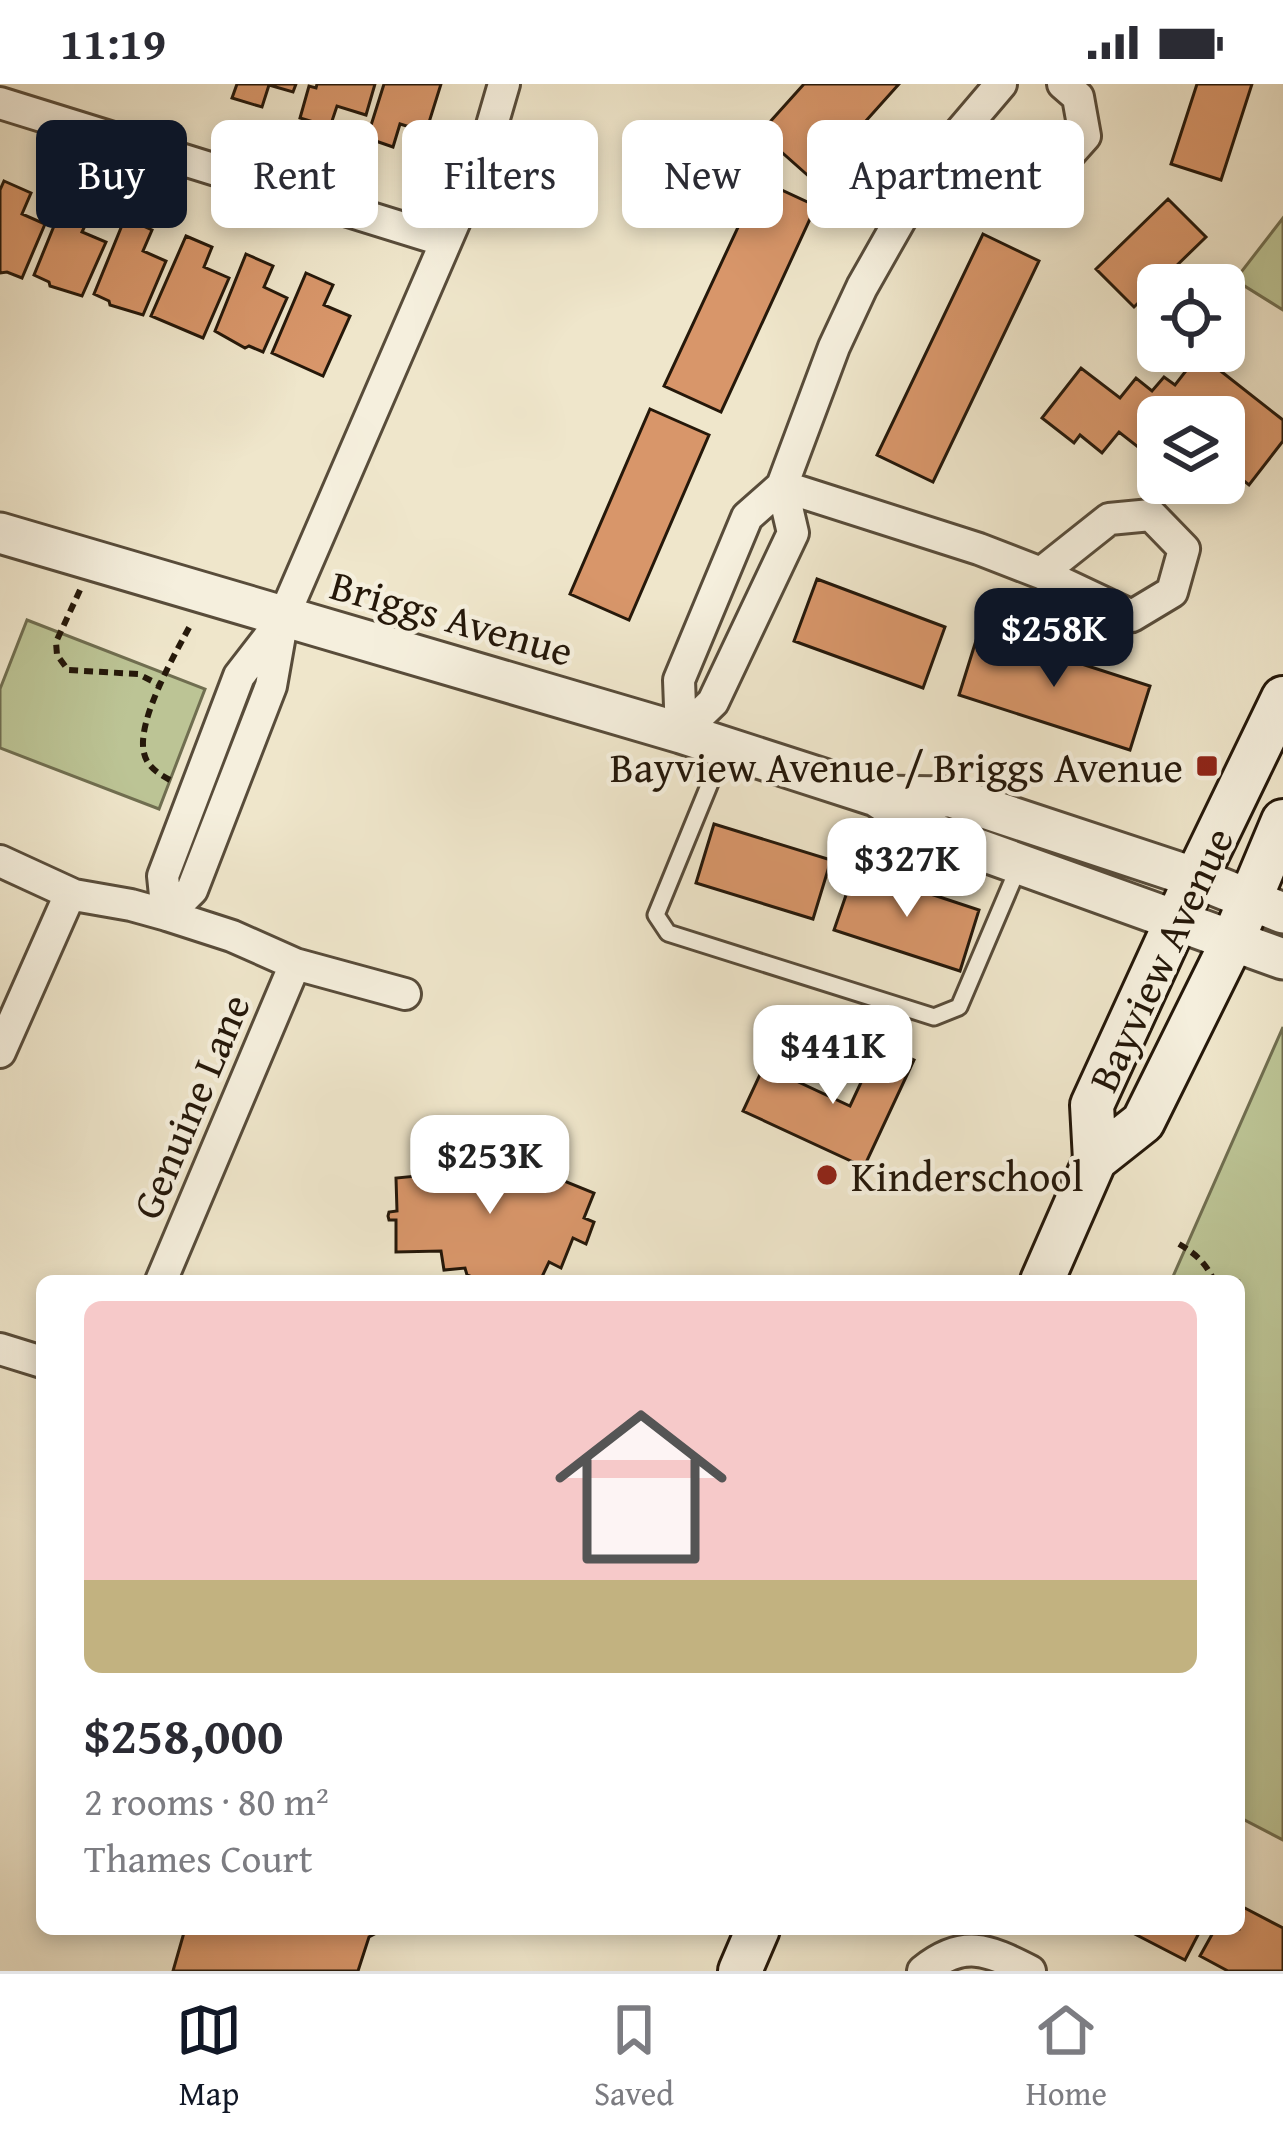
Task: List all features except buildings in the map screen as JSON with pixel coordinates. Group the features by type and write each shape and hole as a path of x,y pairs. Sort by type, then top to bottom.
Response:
{"main road":[{"name":"Bayview Avenue","path":"1045,1275 1095,1160 1092,1105 1283,698"},
{"name":"Bayview Avenue","path":"1095,1160 1143,1122 1233,940 1266,906 1283,820"},
{"path":"740,1971 755,1935"}],"street":[{"path":"167,915 192,890 271,686 283,619 483,156 504,84"},
{"path":"970,120 1001,84"},
{"path":"1063,84 1078,98 1082,120"},
{"path":"0,104 445,242"},
{"path":"681,733 679,680 747,518 782,486 834,347 898,228"},
{"path":"782,486 979,548 1040,573"},
{"path":"681,733 713,702 793,533 782,486"},
{"name":"Briggs Avenue","path":"0,533 681,733 876,796 933,833 1283,959"},
{"path":"167,915 163,876 239,676 283,619"},
{"name":"Briggs Avenue","path":"876,796 951,797 1266,906"},
{"name":"Genuine Lane","path":"0,861 70,893 167,915 232,936 295,964 405,994"},
{"path":"0,1052 70,893"},
{"name":"Genuine Lane","path":"164,1275 295,964"},
{"path":"0,1349 36,1361"},
{"path":"923,1971 944,1954 979,1950 1030,1971"}],"lane":[{"path":"724,747 656,915 668,933 934,1017 959,1007 1020,863"}],"path":[{"path":"93,561 56,642 56,655 68,670 138,674 158,684"},
{"path":"194,794 154,771 143,752 158,684 206,595"},
{"path":"1179,1244 1198,1255 1212,1275"}],"green space":[{"path":"1283,218 1283,310 1245,286 1245,267"},
{"path":"27,620 205,689 159,809 0,748 0,689"},
{"path":"1283,1027 1283,1840 1245,1820 1245,1275 1174,1275"}],"place":[{"name":"Bayview Avenue / Briggs Avenue","path":"1207,766"},
{"name":"Kinderschool","path":"827,1175"}]}
